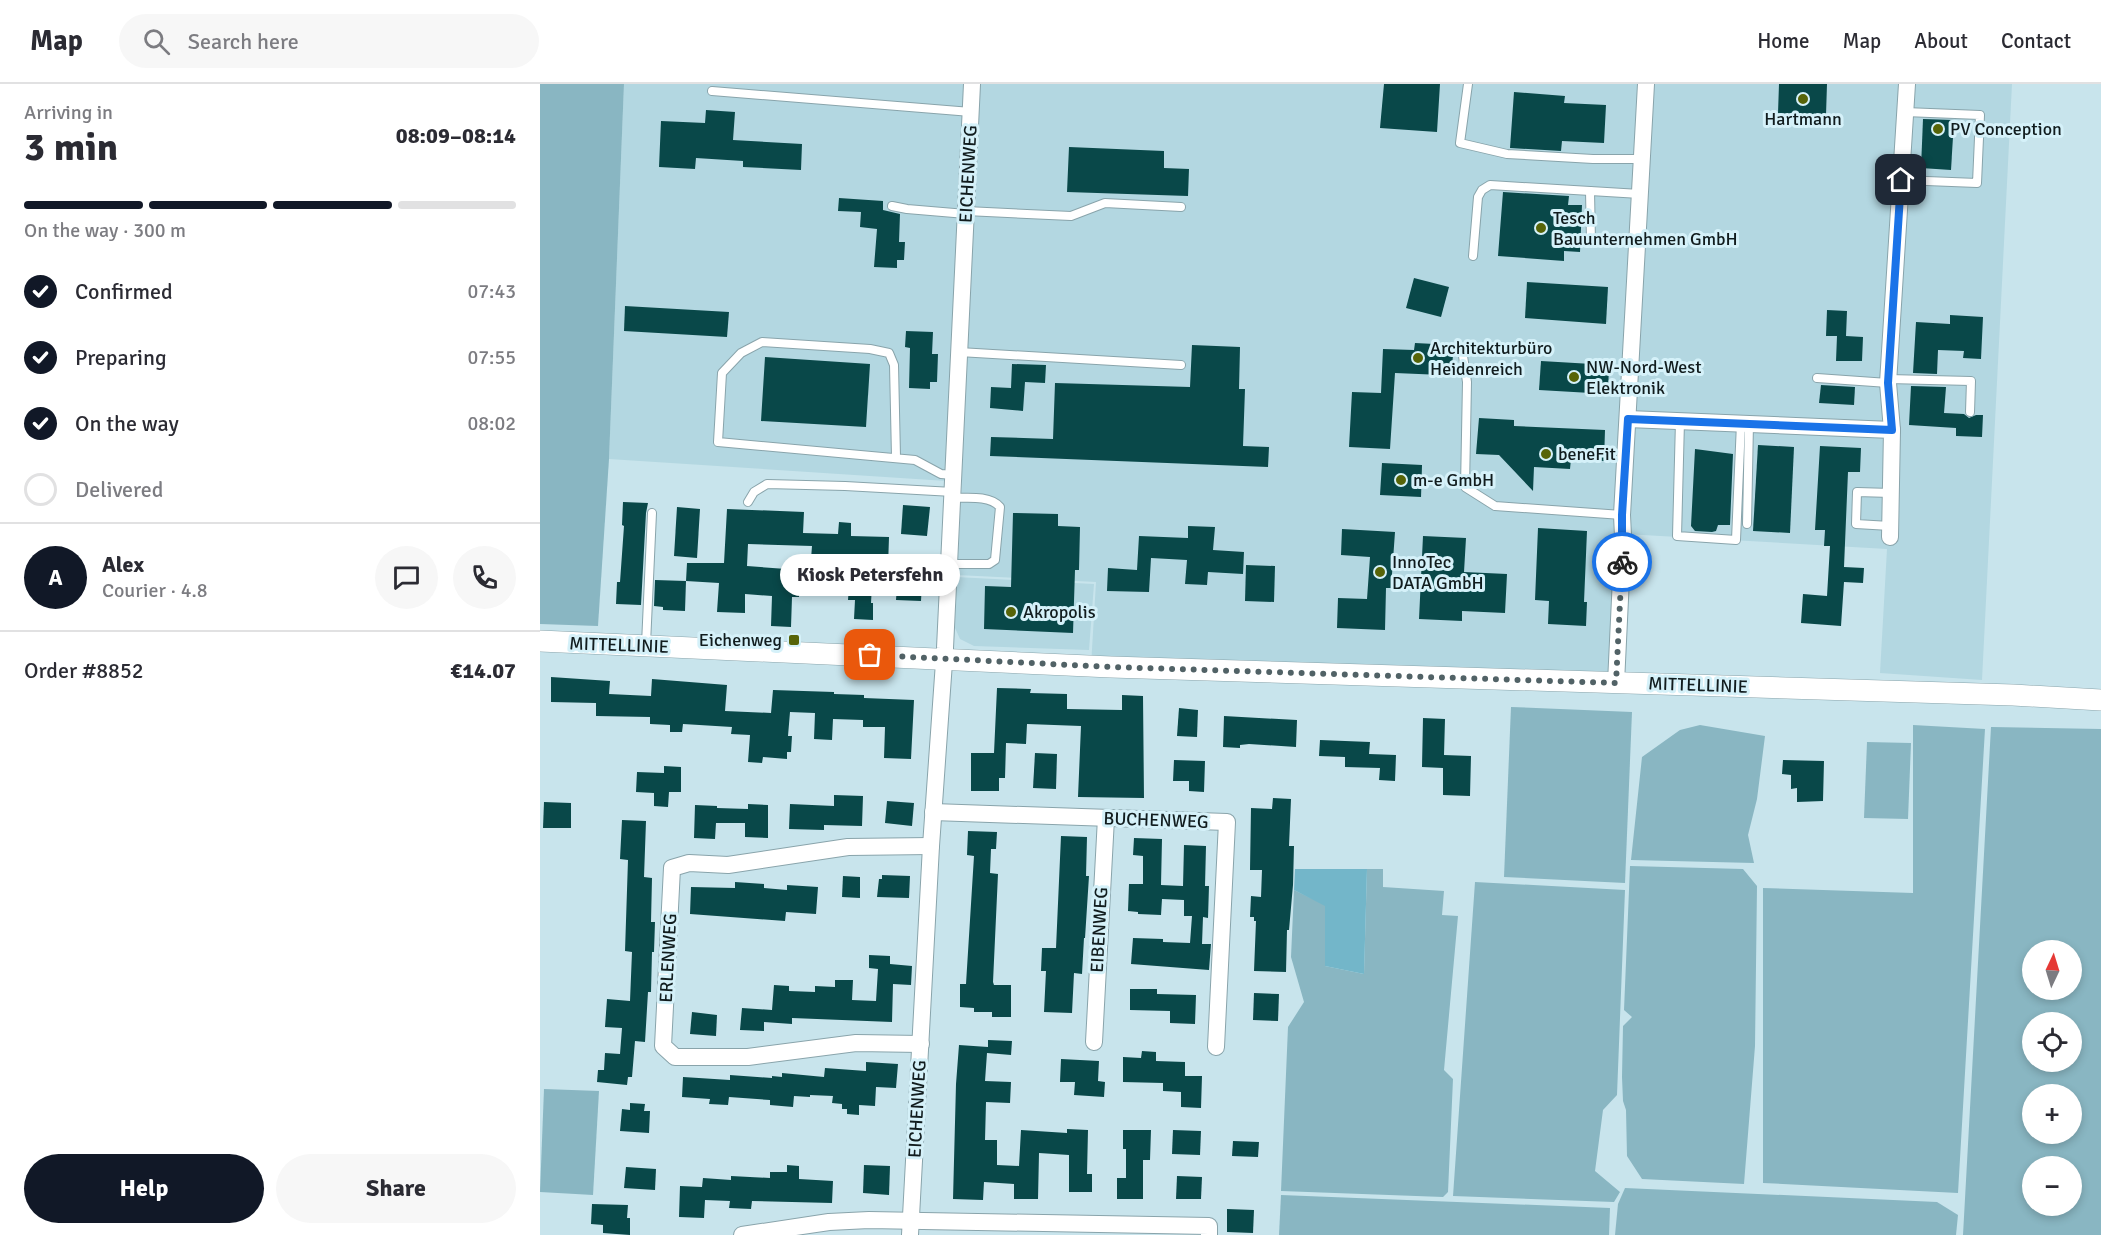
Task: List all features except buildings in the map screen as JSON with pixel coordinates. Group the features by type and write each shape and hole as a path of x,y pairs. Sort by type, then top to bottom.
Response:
{"street":[{"name":"EICHENWEG","path":"911,1228 931,846 953,495 972,84"},
{"path":"1616,683 1622,515 1646,84"},
{"path":"1890,532 1892,430 1888,381 1907,84"},
{"path":"1628,419 1892,430"},
{"name":"MITTELLINIE","path":"540,641 1111,667 2101,700"},
{"name":"BUCHENWEG","path":"933,812 1227,822 1216,1047"},
{"name":"EIBENWEG","path":"1094,1042 1106,818"},
{"name":"ERLENWEG","path":"921,1044 856,1043 748,1057 675,1057 663,1046 672,868 689,863 728,865 848,847 931,846"},
{"path":"742,1235 830,1222 869,1220 911,1228 1084,1229 1209,1226 1209,1235"}],"lane":[{"path":"1468,84 1461,143 1507,154 1593,159 1642,159"},
{"path":"712,91 971,112"},
{"path":"1901,180 1977,183 1980,115 1905,112"},
{"path":"1473,256 1478,197 1482,189 1490,185 1640,194"},
{"path":"1590,191 1591,242"},
{"path":"892,206 908,209 1071,216 1105,203 1180,207"},
{"path":"897,457 894,364 889,353 762,342 741,353 722,373 718,442 897,457 915,460 940,474 953,475"},
{"path":"959,351 1181,365"},
{"path":"1463,356 1467,382 1466,487 1494,506 1622,515"},
{"path":"1817,378 1971,381 1970,412"},
{"path":"1680,421 1677,536 1736,540 1745,423"},
{"path":"1745,423 1747,524"},
{"path":"748,502 754,492 767,484 845,486 953,495 996,502 1000,507 995,560 989,564 949,564"},
{"path":"1890,493 1857,492 1856,524 1890,532"},
{"path":"646,646 652,513"}],"shaded area":[{"path":"540,84 624,84 609,459 598,626 540,624"},
{"path":"624,84 2012,84 1982,680 1880,673 1887,549 1625,534 1616,683 1091,666 1096,582 957,575 962,482 609,459"},
{"path":"956,577 1094,584 1089,650 974,646 960,639 955,628"},
{"path":"1511,707 1632,712 1625,883 1504,877"},
{"path":"1700,725 1765,736 1757,799 1748,835 1754,863 1631,860 1642,757 1680,730"},
{"path":"1913,725 1985,729 1958,1193 1763,1183 1763,888 1913,893"},
{"path":"1991,727 2101,729 2101,1235 1963,1235"},
{"path":"1867,742 1911,743 1908,819 1864,818"},
{"path":"1630,866 1743,869 1757,886 1755,1046 1744,1184 1642,1179 1627,1156 1626,1110 1623,1101 1622,1077 1623,1026 1632,1017 1624,1010"},
{"path":"1295,869 1367,869 1364,974 1325,966 1325,906 1294,890"},
{"path":"1367,869 1383,869 1383,887 1444,891 1442,915 1458,916 1444,1070 1453,1079 1448,1192 1443,1197 1281,1191 1288,1027 1304,1002 1291,957 1294,890 1325,905 1325,966 1364,974"},
{"path":"1475,882 1625,890 1617,1095 1603,1110 1595,1171 1620,1192 1614,1202 1453,1196"},
{"path":"544,1089 599,1091 593,1195 540,1192"},
{"path":"1625,1188 1937,1202 1958,1215 1956,1235 1615,1235 1618,1204"},
{"path":"1281,1195 1610,1208 1609,1235 1279,1235"}],"way so far":[{"path":"870,655 1111,667 1616,683 1622,562"}],"place":[{"name":"Hartmann","path":"1803,99"},
{"name":"PV Conception","path":"1938,129"},
{"name":"Tesch Bauunternehmen GmbH","path":"1541,228"},
{"name":"Architekturbüro Heidenreich","path":"1418,358"},
{"name":"NW-Nord-West Elektronik","path":"1574,377"},
{"name":"beneFit","path":"1546,454"},
{"name":"m-e GmbH","path":"1401,480"},
{"name":"InnoTec DATA GmbH","path":"1380,572"},
{"name":"Akropolis","path":"1011,612"},
{"name":"Eichenweg","path":"794,640"},
{"name":"Kiosk Petersfehn","path":"870,655"}],"route":[{"path":"1622,562 1622,515 1628,419 1892,430 1888,383 1901,180"}]}
